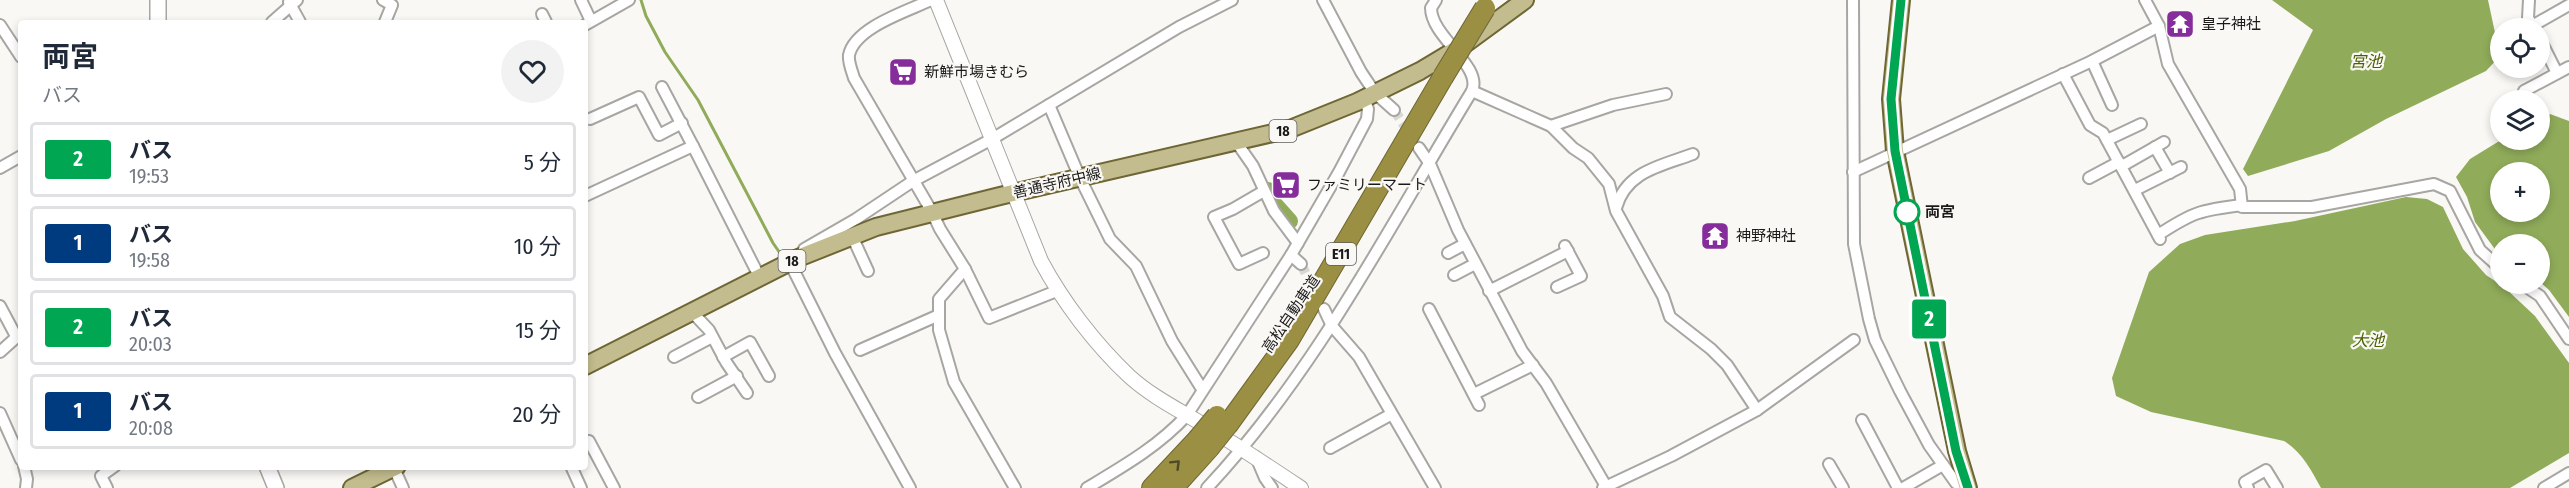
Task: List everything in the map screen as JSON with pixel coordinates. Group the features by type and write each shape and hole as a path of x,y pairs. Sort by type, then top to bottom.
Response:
{"highway":[{"name":"高松自動車道","path":"1435,81 1464,24 1485,3"},
{"name":"高松自動車道","path":"1173,488 1223,420 1322,267 1485,3"},
{"name":"高松自動車道","path":"1152,488 1204,444"}],"main road":[{"path":"158,0 158,20"},
{"name":"善通寺府中線","path":"588,365 790,263 852,236 932,212 1290,129 1369,95 1454,51 1525,0"},
{"path":"1901,0 1891,99 1895,151 1956,451 1966,488"},
{"path":"269,470 276,488"},
{"path":"352,488 389,470"}],"street":[{"path":"383,0 393,5 386,20"},
{"path":"581,0 587,20"},
{"path":"588,23 629,0"},
{"path":"1059,290 989,318 932,212 854,78 849,56 852,47 872,27 933,0 1041,261 1084,326 1130,377 1162,400 1256,457 1301,488"},
{"path":"910,488 790,263 797,253 856,219 913,181 992,139 1179,27 1232,0"},
{"path":"1087,488 1174,430 1187,415 1291,255 1367,119 1369,95 1323,0"},
{"path":"1207,488 1282,398 1332,326 1472,91 1474,86 1472,74 1434,24 1431,8 1436,0"},
{"path":"1853,0 1854,244 1869,319 1875,340 1900,391 1943,465 1956,483 1966,488"},
{"path":"2145,0 2159,26 2169,63 2240,189 2242,205"},
{"path":"2528,18 2529,0"},
{"path":"274,20 292,2 299,20"},
{"path":"2548,18 2569,5"},
{"path":"0,25 18,52"},
{"path":"1853,171 2092,61 2159,26"},
{"path":"2550,58 2558,73"},
{"path":"2092,61 2112,105"},
{"path":"2526,90 2569,67"},
{"path":"2063,74 2090,125 2103,133 2159,237 2188,215 2200,211 2242,205 2242,207 2312,207 2434,184 2450,191 2480,250 2490,259"},
{"path":"662,87 760,278"},
{"path":"1472,91 1551,126 1573,148 1588,158 1609,184 1616,211 1663,296 1670,317 1711,349 1727,365 1757,410"},
{"path":"1551,126 1613,105 1666,94"},
{"path":"1369,95 1394,110"},
{"path":"590,119 639,97 658,135 682,123"},
{"path":"1050,105 1080,178 1110,239 1136,266 1172,341 1202,389"},
{"path":"2107,140 2141,124"},
{"path":"1237,143 1253,166 1274,211 1298,243"},
{"path":"2089,178 2159,145 2170,173"},
{"path":"588,195 693,146"},
{"path":"1419,148 1430,164 1465,244 1489,291 1522,351 1533,365 1605,487 1671,456 1757,410 1854,340"},
{"path":"1616,211 1620,194 1635,178 1693,154"},
{"path":"0,168 18,158"},
{"path":"2135,190 2181,167"},
{"path":"1263,253 1239,264 1214,217 1264,191"},
{"path":"852,236 868,271"},
{"path":"1448,253 1465,244"},
{"path":"1489,291 1567,248 1581,276 1557,287"},
{"path":"1291,255 1301,264"},
{"path":"1454,275 1475,264"},
{"path":"964,269 939,299 939,330 954,382 1015,488"},
{"path":"2537,294 2569,339"},
{"path":"0,306 18,334"},
{"path":"1324,309 1332,326 1359,357 1390,415 1435,488"},
{"path":"1429,309 1479,405"},
{"path":"693,313 712,337 747,393"},
{"path":"860,350 939,315"},
{"path":"0,352 18,337"},
{"path":"674,357 712,337"},
{"path":"723,357 750,342 769,376"},
{"path":"1474,394 1533,365"},
{"path":"698,397 737,376"},
{"path":"0,413 18,453"},
{"path":"1330,448 1390,415"},
{"path":"1862,420 1880,445 1901,488 1943,465"},
{"path":"588,442 614,488"},
{"path":"1256,457 1272,488"},
{"path":"1829,464 1841,487"},
{"path":"25,470 26,488"},
{"path":"107,488 101,476 109,470"},
{"path":"396,470 403,488"},
{"path":"573,470 581,488"},
{"path":"2248,488 2245,482 2266,470 2277,488"},
{"path":"2544,488 2569,473"}],"water":[{"name":"宮池","path":"2272,0 2488,0 2492,18 2490,18 2490,67 2486,71 2386,119 2329,151 2248,176 2243,169 2313,30"},
{"path":"2550,114 2569,121 2569,317 2550,291 2550,234 2490,234 2490,242 2475,222 2467,197 2456,177 2470,159 2490,147 2490,150 2550,150"},
{"name":"大池","path":"2406,197 2427,199 2443,207 2463,249 2490,278 2490,294 2511,294 2535,316 2569,363 2569,453 2510,488 2321,488 2301,456 2284,441 2151,412 2116,396 2112,378 2149,272 2180,244 2205,235 2295,221"}],"waterway":[{"path":"641,0 646,16 665,52 698,100 773,243 782,256 787,255"},
{"path":"1268,190 1273,202 1290,221"}],"tunnel":[{"path":"1394,110 1419,148"},
{"path":"1301,264 1324,309"}],"bus line":[{"name":"2","path":"1901,0 1891,99 1895,151 1956,451 1968,488"}],"place":[{"name":"皇子神社","path":"2180,24"},
{"name":"新鮮市場きむら","path":"903,72"},
{"name":"ファミリーマート","path":"1286,185"},
{"name":"両宮","path":"1907,212"},
{"name":"神野神社","path":"1715,236"}]}
